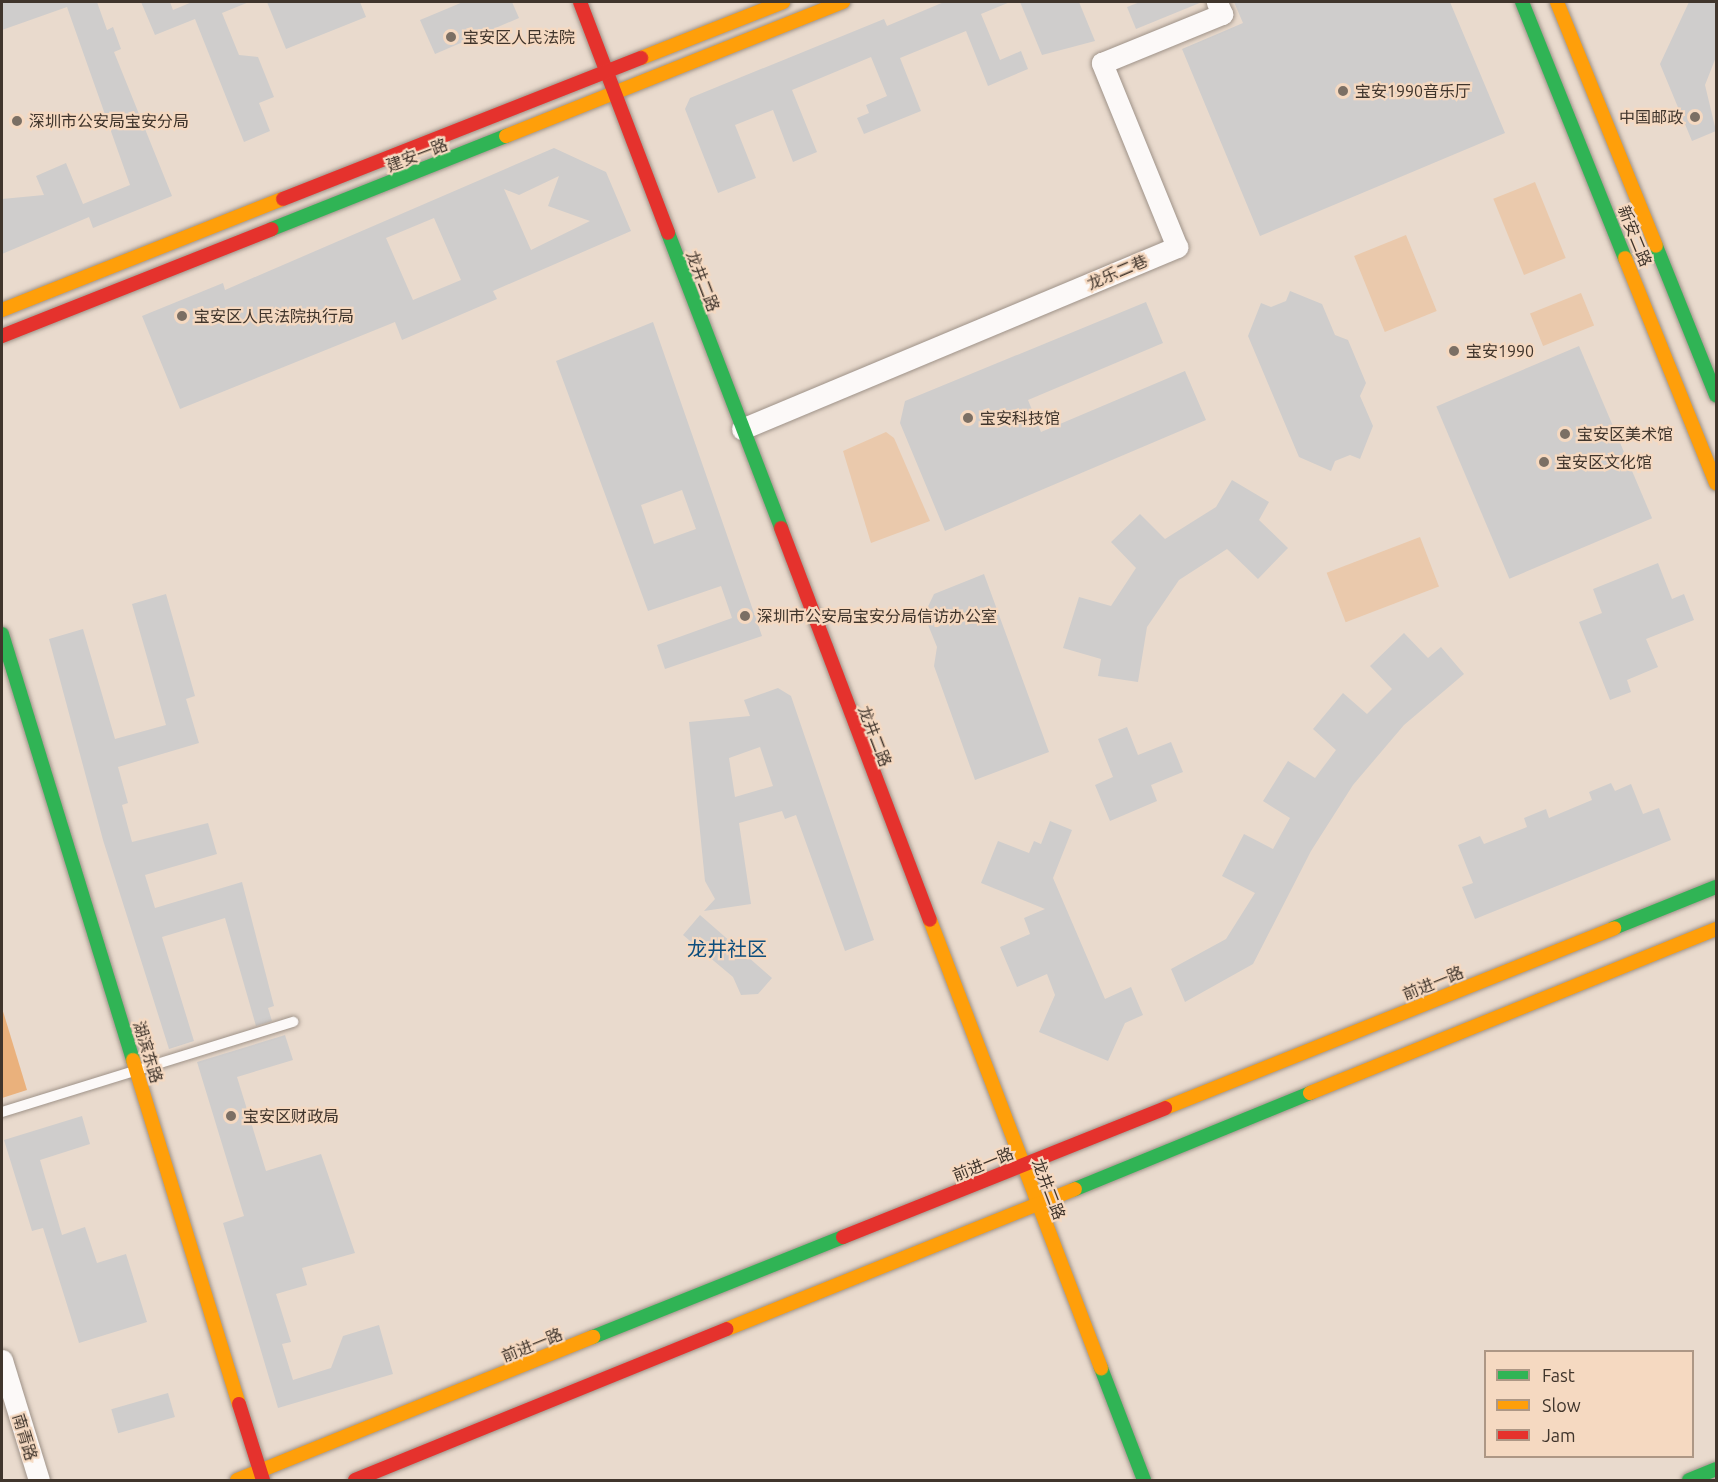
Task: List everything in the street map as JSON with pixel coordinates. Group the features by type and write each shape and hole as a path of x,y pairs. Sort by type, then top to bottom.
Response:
{"main road":[{"name":"龙井二路","path":"580,2 1144,1480"},
{"name":"建安一路","path":"2,310 783,2"},
{"name":"建安一路","path":"2,336 843,2"},
{"name":"新安二路","path":"1522,2 1716,483"},
{"name":"新安二路","path":"1562,6 1716,395"},
{"name":"湖滨东路","path":"2,634 262,1476"},
{"name":"前进一路","path":"237,1480 262,1476 1716,887"},
{"path":"355,1480 1036,1202 1716,929"},
{"path":"1689,1480 1716,1469"}],"street":[{"name":"龙乐二巷","path":"742,429 1177,247 1102,63 1222,15 1217,2"},
{"name":"南青路","path":"2,1359 39,1480"}],"lane":[{"path":"2,1112 293,1022"}],"shaded area":[{"path":"1535,182 1566,258 1524,275 1493,199"},
{"path":"1406,235 1437,311 1385,332 1354,256"},
{"path":"1581,293 1594,325 1543,346 1530,314"},
{"path":"886,432 894,438 930,521 871,543 843,451"},
{"path":"1420,537 1439,586 1346,622 1327,573"},
{"path":"2,1008 27,1090 2,1098"}],"building":[{"path":"2,2 97,2 107,30 113,27 121,49 114,52 172,196 93,228 89,217 2,254 2,199 44,195 36,176 66,163 83,204 130,185 67,7 2,30"},
{"path":"141,2 170,2 173,10 192,2 249,2 222,13 239,55 258,57 274,97 259,103 270,131 244,142 195,19 155,35"},
{"path":"267,2 360,2 366,17 286,49"},
{"name":"宝安区人民法院","path":"463,2 512,2 519,18 435,54 420,20"},
{"path":"944,2 1010,2 981,14 1000,60 1021,51 1028,69 988,86 966,31 900,58 921,111 864,134 857,118 869,113 866,105 887,96 871,57 792,90 817,152 793,162 773,110 735,125 756,178 718,193 685,109 690,98 884,19 887,26"},
{"path":"1020,2 1079,2 1095,41 1042,55"},
{"path":"1140,2 1202,2 1136,29 1127,7"},
{"name":"宝安1990音乐厅","path":"1234,2 1450,2 1505,133 1260,236 1182,49 1243,23"},
{"path":"1689,2 1716,2 1716,57 1705,85 1716,131 1692,141 1660,64"},
{"path":"554,148 606,172 631,231 493,291 497,299 402,340 395,322 180,409 142,316 223,283 225,290","holes":["559,176 548,206 590,221 531,250 504,189 519,195","434,218 461,280 413,300 386,238"]},
{"path":"1290,291 1322,304 1335,335 1348,340 1366,383 1360,396 1373,426 1360,459 1350,455 1335,461 1331,471 1299,457 1248,336 1261,303 1271,307 1286,301"},
{"name":"宝安科技馆","path":"1146,302 1163,343 1028,400 1041,432 1185,371 1206,420 945,531 900,423 905,401"},
{"path":"653,322 762,636 665,669 657,645 732,618 721,586 648,611 556,361","holes":["682,490 696,529 654,544 641,505"]},
{"name":"宝安区文化馆","path":"1579,346 1652,518 1509,579 1436,407"},
{"path":"1232,480 1269,502 1259,520 1288,548 1258,579 1227,549 1179,580 1147,627 1138,682 1098,676 1101,659 1063,648 1079,597 1111,606 1136,568 1111,542 1140,514 1165,539 1216,507"},
{"path":"1658,563 1672,599 1684,594 1694,620 1646,639 1658,667 1627,680 1631,692 1610,700 1579,622 1602,613 1593,589"},
{"path":"984,574 1049,752 975,780 934,666 937,647 924,615 934,594"},
{"path":"166,594 195,696 186,699 199,743 118,767 128,803 122,805 132,842 208,823 217,854 145,875 155,908 242,882 274,1006 268,1008 272,1021 256,1026 225,918 162,937 194,1041 169,1049 103,840 49,639 83,629 115,739 166,725 132,604"},
{"path":"1404,633 1428,658 1441,647 1464,674 1404,725 1353,785 1311,851 1253,964 1185,1002 1171,969 1226,939 1255,893 1222,876 1244,834 1273,849 1290,818 1263,801 1288,761 1315,778 1336,750 1313,729 1343,693 1367,714 1392,689 1370,666"},
{"path":"778,688 791,696 874,940 845,951 796,815 785,819 782,811 739,823 751,904 704,911 715,899 705,881 689,722 750,716 744,700","holes":["760,747 773,786 735,797 729,758"]},
{"path":"1127,727 1138,755 1171,742 1183,772 1151,785 1157,801 1110,821 1095,785 1113,777 1098,739"},
{"path":"1611,783 1615,791 1631,784 1643,814 1659,808 1671,840 1475,919 1462,887 1473,883 1458,845 1480,836 1484,844 1527,827 1524,818 1546,809 1549,818 1592,800 1589,792"},
{"path":"1050,821 1072,830 1053,878 1105,999 1131,987 1143,1015 1125,1023 1108,1061 1039,1032 1055,995 1047,974 1017,987 1000,947 1030,934 1024,918 1045,909 981,883 998,841 1029,853 1034,841 1041,844"},
{"path":"700,915 772,978 758,994 741,995 733,977 683,935"},
{"path":"285,1035 293,1060 237,1077 266,1171 321,1154 355,1253 302,1268 307,1285 276,1294 291,1342 282,1344 293,1380 331,1368 343,1336 379,1325 393,1374 278,1408 223,1223 244,1216 197,1062"},
{"path":"82,1116 90,1144 40,1160 62,1235 85,1227 97,1263 126,1254 147,1322 79,1343 43,1228 32,1231 4,1140"},
{"path":"168,1393 175,1417 118,1433 111,1409"}],"traffic: fast":[{"path":"1522,2 1625,258"},
{"path":"272,229 506,136"},
{"path":"668,233 781,528"},
{"path":"1656,246 1716,395"},
{"path":"2,634 133,1060"},
{"path":"1614,928 1716,887"},
{"path":"1075,1189 1310,1093"},
{"path":"593,1337 843,1237"},
{"path":"1101,1368 1144,1480"},
{"path":"1689,1480 1716,1469"}],"traffic: slow":[{"path":"641,58 783,2"},
{"path":"506,136 843,2"},
{"path":"1557,2 1656,246"},
{"path":"2,310 283,199"},
{"path":"1625,258 1716,483"},
{"path":"930,920 1101,1368"},
{"path":"1165,1108 1614,928"},
{"path":"1310,1093 1716,929"},
{"path":"133,1060 239,1404"},
{"path":"727,1329 1075,1189"},
{"path":"237,1480 593,1337"}],"traffic: jam":[{"path":"580,2 668,233"},
{"path":"283,199 641,58"},
{"path":"2,336 272,229"},
{"path":"781,528 930,920"},
{"path":"843,1237 1165,1108"},
{"path":"355,1480 727,1329"},
{"path":"239,1404 263,1480"}],"place":[{"name":"宝安区人民法院","path":"451,37"},
{"name":"宝安1990音乐厅","path":"1343,91"},
{"name":"中国邮政","path":"1695,117"},
{"name":"深圳市公安局宝安分局","path":"17,121"},
{"name":"宝安区人民法院执行局","path":"182,316"},
{"name":"宝安1990","path":"1454,351"},
{"name":"宝安科技馆","path":"968,418"},
{"name":"宝安区美术馆","path":"1565,434"},
{"name":"宝安区文化馆","path":"1544,462"},
{"name":"深圳市公安局宝安分局信访办公室","path":"745,616"},
{"name":"宝安区财政局","path":"231,1116"}],"district":[{"name":"龙井社区","path":"727,948"}]}
